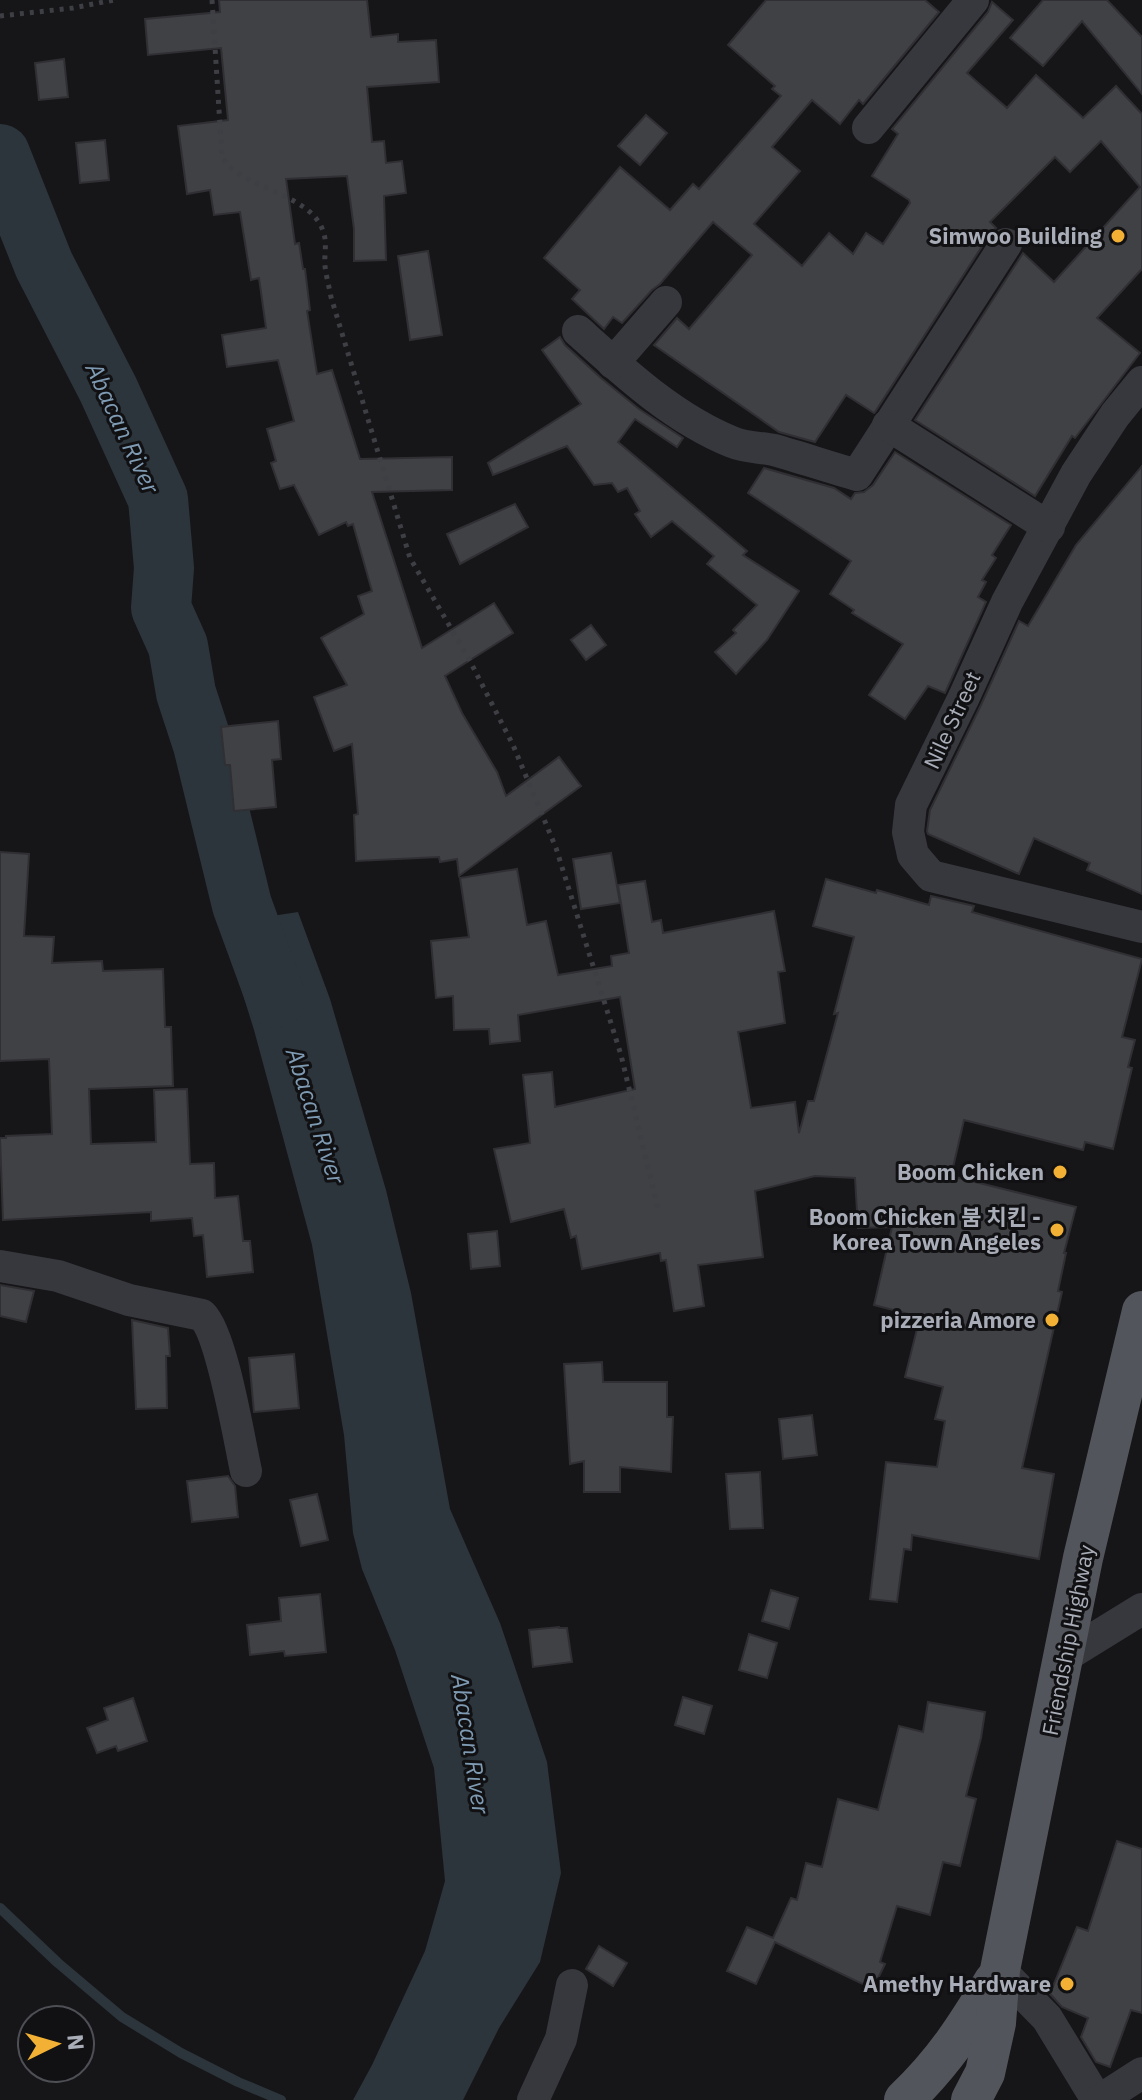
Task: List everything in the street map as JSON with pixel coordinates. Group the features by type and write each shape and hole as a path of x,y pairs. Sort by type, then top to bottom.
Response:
{"main road":[{"name":"Friendship Highway","path":"971,2100 985,2073 996,2023 1000,1970 1083,1558 1142,1311"},
{"name":"Friendship Highway","path":"904,2100 929,2076 958,2039 1000,1970"}],"street":[{"path":"868,128 973,0"},
{"path":"578,331 678,414 732,442 770,449 857,475 1006,244"},
{"path":"613,363 666,302"},
{"name":"Nile Street","path":"1142,382 1115,415 1076,474 1007,602 911,805 908,832 913,855 931,876 1142,927"},
{"path":"888,425 1049,527"},
{"path":"0,1266 58,1276 129,1300 202,1315 208,1321 223,1368 246,1471"},
{"path":"1064,1657 1142,1609"},
{"path":"1000,1970 1047,2018 1098,2100 1142,2073"},
{"path":"533,2100 561,2039 572,1985"}],"path":[{"path":"0,16 114,0"},
{"path":"212,0 222,157 231,169 285,196 316,218 325,235 325,265 331,297 410,558 470,661 506,731 556,848 621,1055 659,1213"}],"water":[{"path":"298,912 330,999 386,1190 411,1293 450,1509 500,1623 547,1762 561,1873 540,1962 499,2028 463,2100 353,2100 425,1951 445,1881 434,1768 395,1650 362,1569 353,1533 344,1435 312,1245 254,1030 221,924"}],"building":[{"path":"219,0 367,0 371,37 398,34 398,42 436,40 439,82 367,87 372,142 384,141 386,163 402,161 406,193 384,196 386,260 354,261 354,229 347,176 286,179 295,244 299,243 305,269 310,310 307,311 317,374 332,370 360,459 452,457 452,490 372,492 422,648 494,603 513,633 445,676 462,713 497,772 506,796 559,757 581,786 459,876 457,859 440,862 439,857 356,861 354,815 358,814 352,744 334,751 314,697 347,685 321,638 364,614 358,596 372,591 353,524 348,526 346,522 319,535 294,485 280,489 271,463 276,461 267,429 294,421 278,360 227,367 222,335 266,328 259,278 251,280 240,212 214,215 210,190 187,194 178,126 228,120 221,48 148,55 145,19 220,12"},
{"path":"766,0 925,0 939,12 863,104 859,100 840,124 812,100 772,147 800,171 754,224 802,266 829,233 853,254 866,233 883,244 910,203 872,176 898,134 892,129 988,12 992,2 1013,20 967,73 1007,108 1036,75 1083,118 1116,86 1142,114 1142,269 1097,318 1140,353 1075,438 1072,436 1035,496 915,420 1023,253 1054,282 1140,187 1101,141 1070,172 1055,157 990,222 996,228 875,412 846,395 815,442 779,432 654,345 677,318 689,329 752,255 713,222 622,323 613,317 604,329 572,299 580,290 544,258 620,167 670,210 693,184 699,189 781,96 772,89 775,86 728,45"},
{"path":"1043,0 1107,0 1142,37 1142,94 1082,21 1043,66 1010,38"},
{"path":"64,59 68,97 39,100 35,63"},
{"path":"646,115 667,133 640,165 618,146"},
{"path":"105,140 109,180 80,183 76,143"},
{"path":"428,251 442,335 410,340 398,256"},
{"path":"560,337 601,378 639,409 683,438 677,447 635,419 618,442 747,551 743,555 799,591 767,640 736,674 715,652 736,633 733,630 757,605 707,564 714,556 672,521 651,537 635,514 640,511 627,488 618,492 612,483 594,485 567,446 493,475 488,463 581,404 542,350"},
{"path":"895,452 1011,525 992,555 996,558 982,580 986,582 978,597 986,602 945,693 928,686 905,719 869,695 903,644 852,613 854,610 830,594 851,561 748,493 764,468 834,488 851,499 855,493 864,492 873,485"},
{"path":"1142,466 1142,894 1087,870 1090,863 1034,838 1019,874 927,831 930,810 1019,621 1028,626 1076,545"},
{"path":"515,504 528,527 460,564 447,534"},
{"path":"591,625 606,645 586,660 571,640"},
{"path":"278,721 281,759 272,760 276,807 234,811 230,765 225,765 221,727"},
{"path":"0,852 29,854 24,936 54,937 52,963 102,961 103,971 163,969 165,1027 171,1027 173,1086 89,1089 91,1144 156,1142 154,1090 187,1089 190,1164 214,1163 215,1198 238,1196 243,1241 250,1241 253,1272 207,1277 203,1235 194,1236 192,1218 151,1221 151,1212 3,1220 0,1138 52,1134 49,1059 0,1061"},
{"path":"611,853 620,903 581,909 573,859"},
{"path":"517,869 527,925 546,921 558,975 612,966 611,956 629,953 618,885 645,881 652,922 661,920 663,933 774,911 785,971 778,972 785,1023 738,1032 751,1108 795,1102 799,1133 808,1101 814,1101 838,1013 834,1014 854,937 813,926 826,879 929,905 931,896 974,906 972,912 1142,959 1122,1037 1135,1040 1128,1067 1132,1068 1113,1149 1085,1142 1083,1150 964,1120 951,1176 1076,1207 1064,1253 1058,1291 1062,1292 1022,1468 1054,1474 1039,1559 912,1535 911,1550 904,1549 897,1602 870,1599 886,1462 937,1467 945,1421 935,1419 943,1387 905,1377 920,1317 874,1305 892,1227 858,1228 855,1178 815,1176 755,1191 763,1257 698,1265 704,1306 674,1311 666,1260 661,1261 660,1253 582,1269 576,1236 571,1238 564,1209 511,1222 494,1149 530,1143 523,1075 552,1072 555,1107 635,1089 620,997 518,1015 520,1041 490,1044 489,1029 454,1030 453,996 436,998 431,941 469,937 460,878"},
{"path":"497,1231 500,1266 471,1269 468,1234"},
{"path":"0,1285 34,1291 26,1322 0,1316"},
{"path":"132,1320 168,1328 167,1408 136,1409"},
{"path":"294,1354 299,1408 254,1412 249,1358"},
{"path":"602,1362 603,1382 667,1382 667,1417 673,1417 671,1472 620,1467 620,1492 584,1492 584,1461 570,1464 564,1364"},
{"path":"812,1415 817,1455 783,1459 779,1419"},
{"path":"760,1472 763,1528 730,1529 726,1474"},
{"path":"228,1476 235,1486 238,1517 192,1522 187,1481"},
{"path":"317,1494 328,1540 301,1546 290,1500"},
{"path":"771,1590 798,1598 789,1629 762,1621"},
{"path":"320,1594 326,1652 285,1656 284,1651 250,1655 247,1625 281,1621 279,1598"},
{"path":"567,1628 572,1662 533,1667 529,1630"},
{"path":"749,1634 777,1643 767,1678 739,1670"},
{"path":"683,1697 712,1706 704,1734 675,1725"},
{"path":"133,1698 147,1741 118,1751 116,1746 97,1753 87,1728 108,1720 104,1708"},
{"path":"928,1702 985,1712 966,1796 976,1799 960,1866 943,1862 930,1915 897,1906 880,1962 885,1964 873,1989 775,1942 756,1984 727,1971 747,1927 773,1938 791,1898 797,1900 806,1863 822,1867 838,1799 878,1810 899,1726 923,1732"},
{"path":"1117,1841 1142,1849 1142,2013 1131,2010 1110,2067 1096,2062 1081,2037 1088,2018 1062,2007 1050,1994 1077,1927 1088,1931"},
{"path":"599,1946 627,1963 613,1986 586,1969"}],"waterway":[{"name":"Abacan River","path":"0,154 44,265 108,389 158,499 164,568 161,608 178,646 186,693 203,745 242,905 276,998"},
{"path":"0,1908 122,2017 181,2053 281,2100"}],"place":[{"name":"Simwoo Building","path":"1118,236"},
{"name":"Boom Chicken","path":"1060,1172"},
{"name":"Boom Chicken 붐 치킨 - Korea Town Angeles","path":"1057,1230"},
{"name":"pizzeria Amore","path":"1052,1320"},
{"name":"Amethy Hardware","path":"1067,1984"}]}
